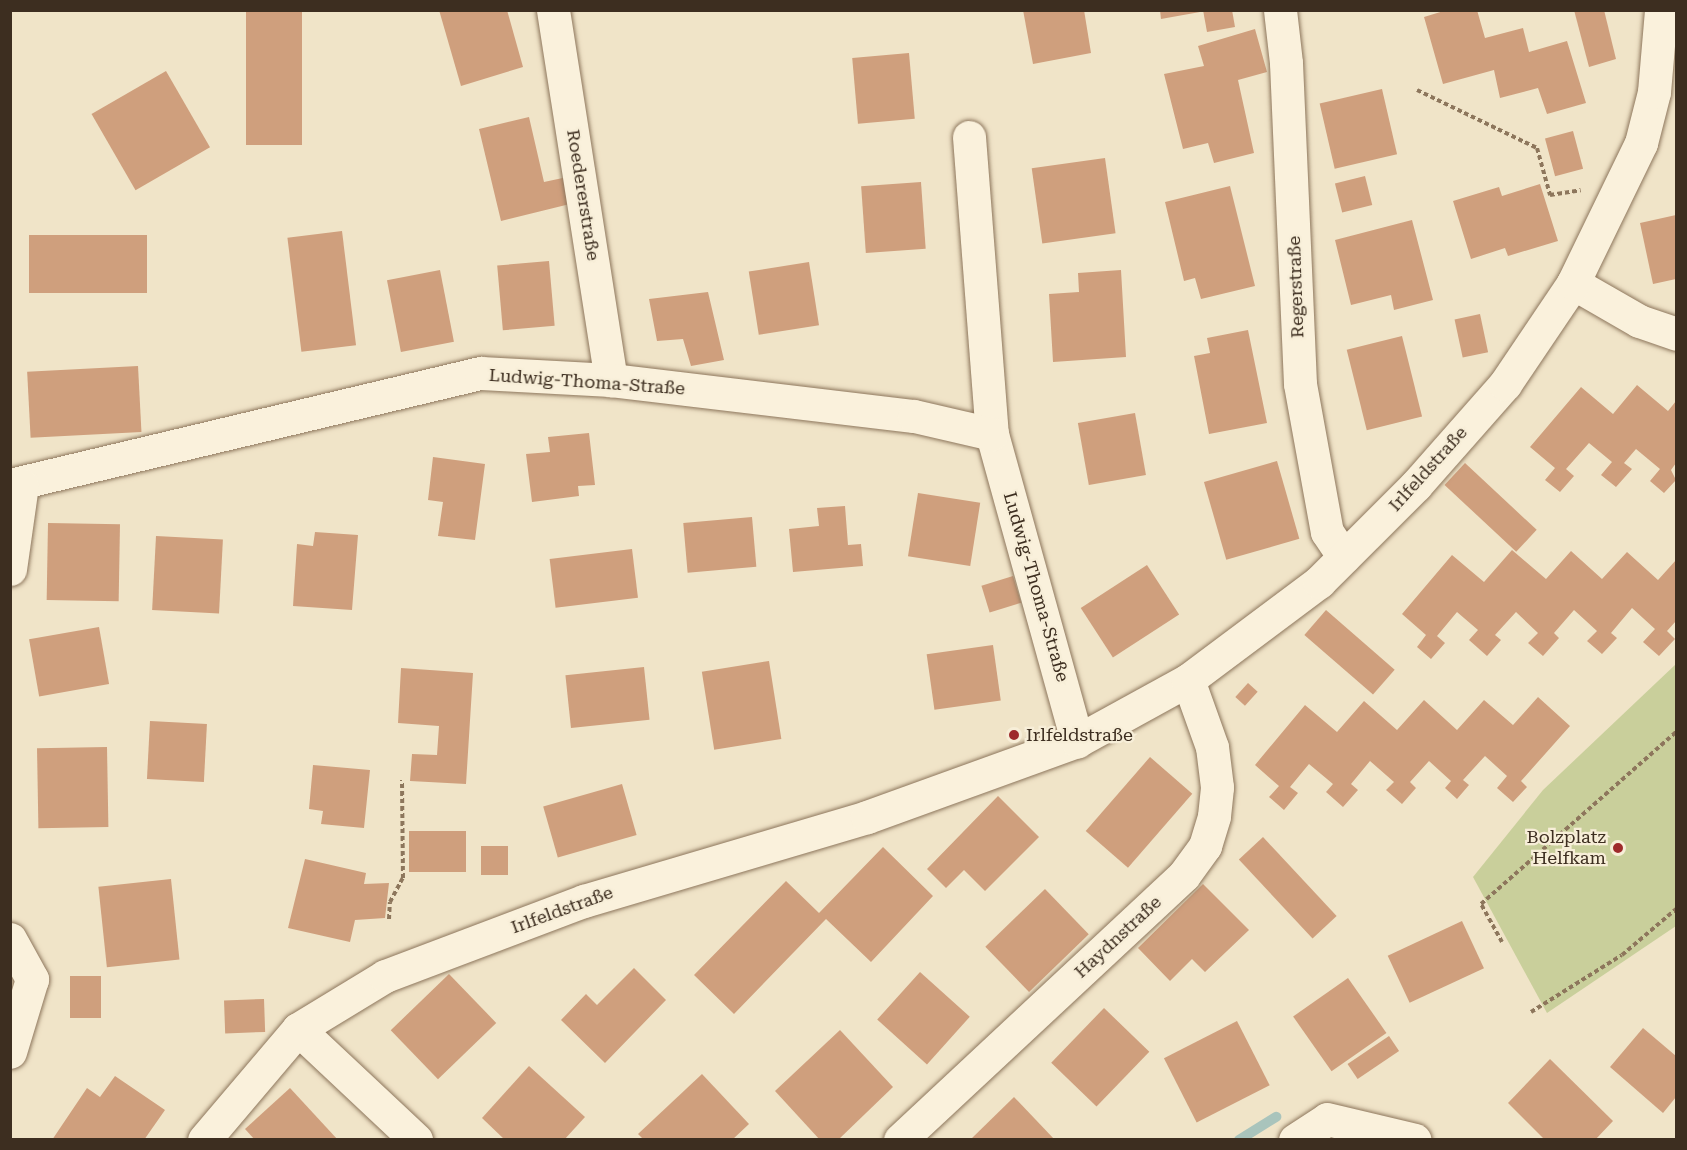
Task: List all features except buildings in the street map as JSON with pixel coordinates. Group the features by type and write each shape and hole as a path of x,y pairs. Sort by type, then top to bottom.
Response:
{"street":[{"name":"Roedererstraße","path":"553,10 611,380"},
{"name":"Regerstraße","path":"1280,10 1287,74 1300,384 1327,532 1344,557"},
{"name":"Irlfeldstraße","path":"204,1140 298,1029 385,976 584,901 867,817 1077,741 1188,680 1318,582 1416,485 1505,384 1573,283 1623,184 1641,142 1654,92 1661,10"},
{"name":"Ludwig-Thoma-Straße","path":"969,137 992,434 1077,741"},
{"path":"1573,283 1639,321 1677,334"},
{"name":"Ludwig-Thoma-Straße","path":"16,485 481,373 611,380 914,416 992,434"},
{"path":"10,568 16,485"},
{"name":"Haydnstraße","path":"900,1140 1175,883 1205,846 1214,816 1217,787 1212,747 1188,680"},
{"path":"10,939 32,979 10,1052"},
{"path":"298,1029 416,1140"},
{"path":"1295,1140 1327,1119 1416,1140"}],"path":[{"path":"1417,90 1537,148 1550,195 1623,184"},
{"path":"1502,942 1481,904 1677,732"},
{"path":"389,919 390,902 403,878 402,780"},
{"path":"1531,1012 1622,955 1677,909"}],"green space":[{"path":"1676,664 1676,926 1547,1013 1473,877 1543,790"}],"waterway":[{"path":"1239,1140 1276,1117"}],"place":[{"name":"Irlfeldstraße","path":"1014,735"},
{"name":"Bolzplatz Helfkam","path":"1618,848"}]}
